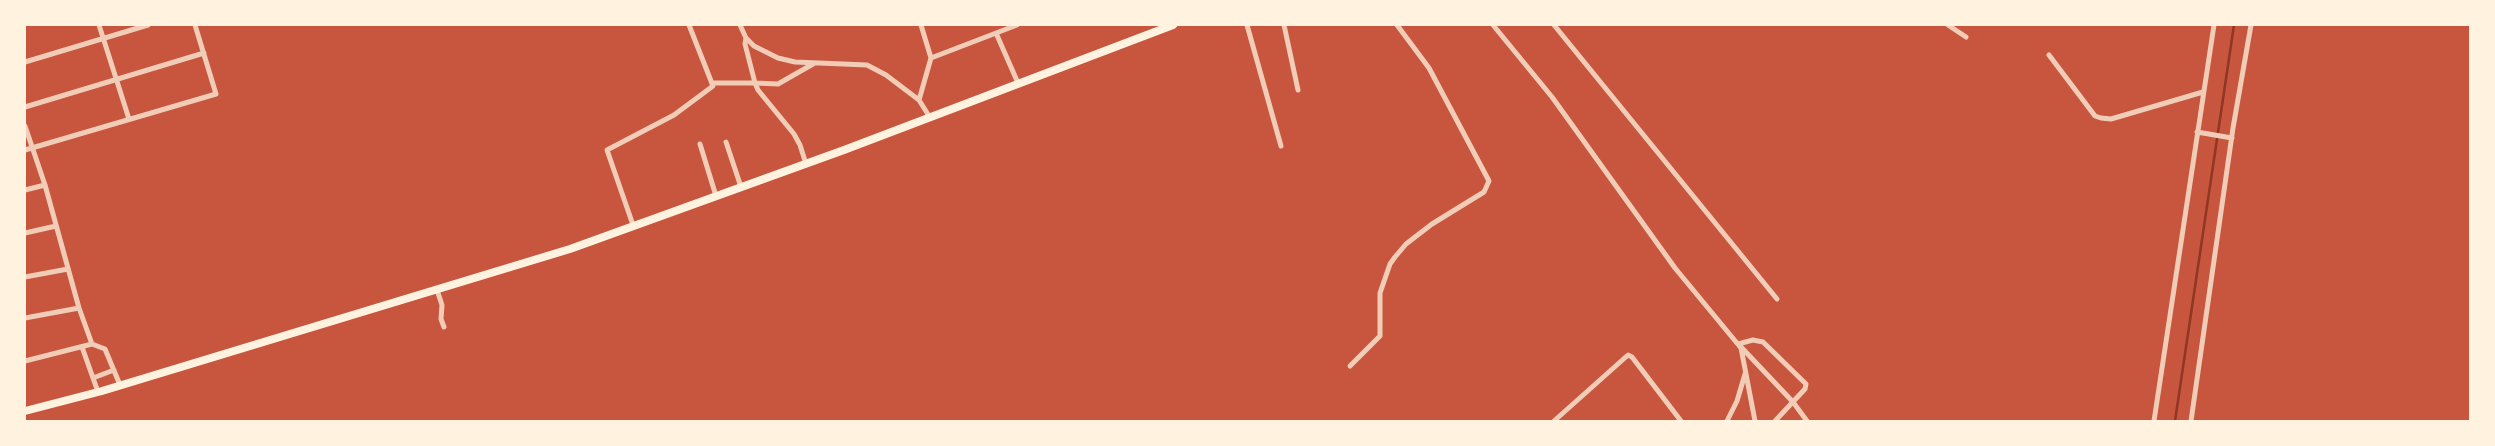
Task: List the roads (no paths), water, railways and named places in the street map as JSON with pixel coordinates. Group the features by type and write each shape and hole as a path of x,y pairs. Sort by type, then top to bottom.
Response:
{"main road":[{"path":"25,411 98,392 554,254 806,164 1173,25"}],"street":[{"path":"99,25 130,119"},
{"path":"25,62 148,25"},
{"path":"25,150 216,94 195,25"},
{"path":"633,225 608,150 674,115 713,86 689,25"},
{"path":"740,25 746,38 762,51 778,58 795,62 867,65 886,75 919,100 929,116"},
{"path":"919,100 932,58 921,25"},
{"path":"932,58 1017,25"},
{"path":"1247,25 1281,146"},
{"path":"1284,25 1298,90"},
{"path":"1350,366 1380,336 1380,293 1390,264 1395,257 1406,244 1432,224 1484,192 1489,181 1429,68 1397,25"},
{"path":"1493,25 1552,97 1675,268 1740,346 1793,402 1807,421"},
{"path":"1554,25 1777,300"},
{"path":"1948,25 1966,37"},
{"path":"2154,421 2200,132 2203,92 2214,25"},
{"path":"2191,421 2229,137 2251,25"},
{"path":"996,33 1018,83"},
{"path":"746,38 745,44 755,84 794,134 806,164"},
{"path":"25,107 204,53"},
{"path":"2049,54 2095,116 2101,118 2111,119 2203,92"},
{"path":"713,83 778,84 816,63"},
{"path":"25,126 45,185 79,308 92,344"},
{"path":"2200,132 2229,137"},
{"path":"726,142 741,187"},
{"path":"700,144 716,196"},
{"path":"25,190 45,185"},
{"path":"25,233 56,226"},
{"path":"25,277 68,269"},
{"path":"437,290 443,308 441,319 444,327"},
{"path":"25,318 79,308"},
{"path":"1740,346 1753,340 1763,342 1804,382 1805,389 1775,421"},
{"path":"25,361 92,344 105,349 120,385"},
{"path":"1740,346 1755,421"},
{"path":"82,347 98,392"},
{"path":"1554,421 1628,355 1632,357 1681,421"},
{"path":"93,378 114,370"},
{"path":"1727,421 1737,401 1746,371"}],"waterway":[{"path":"2175,421 2234,25"}]}
